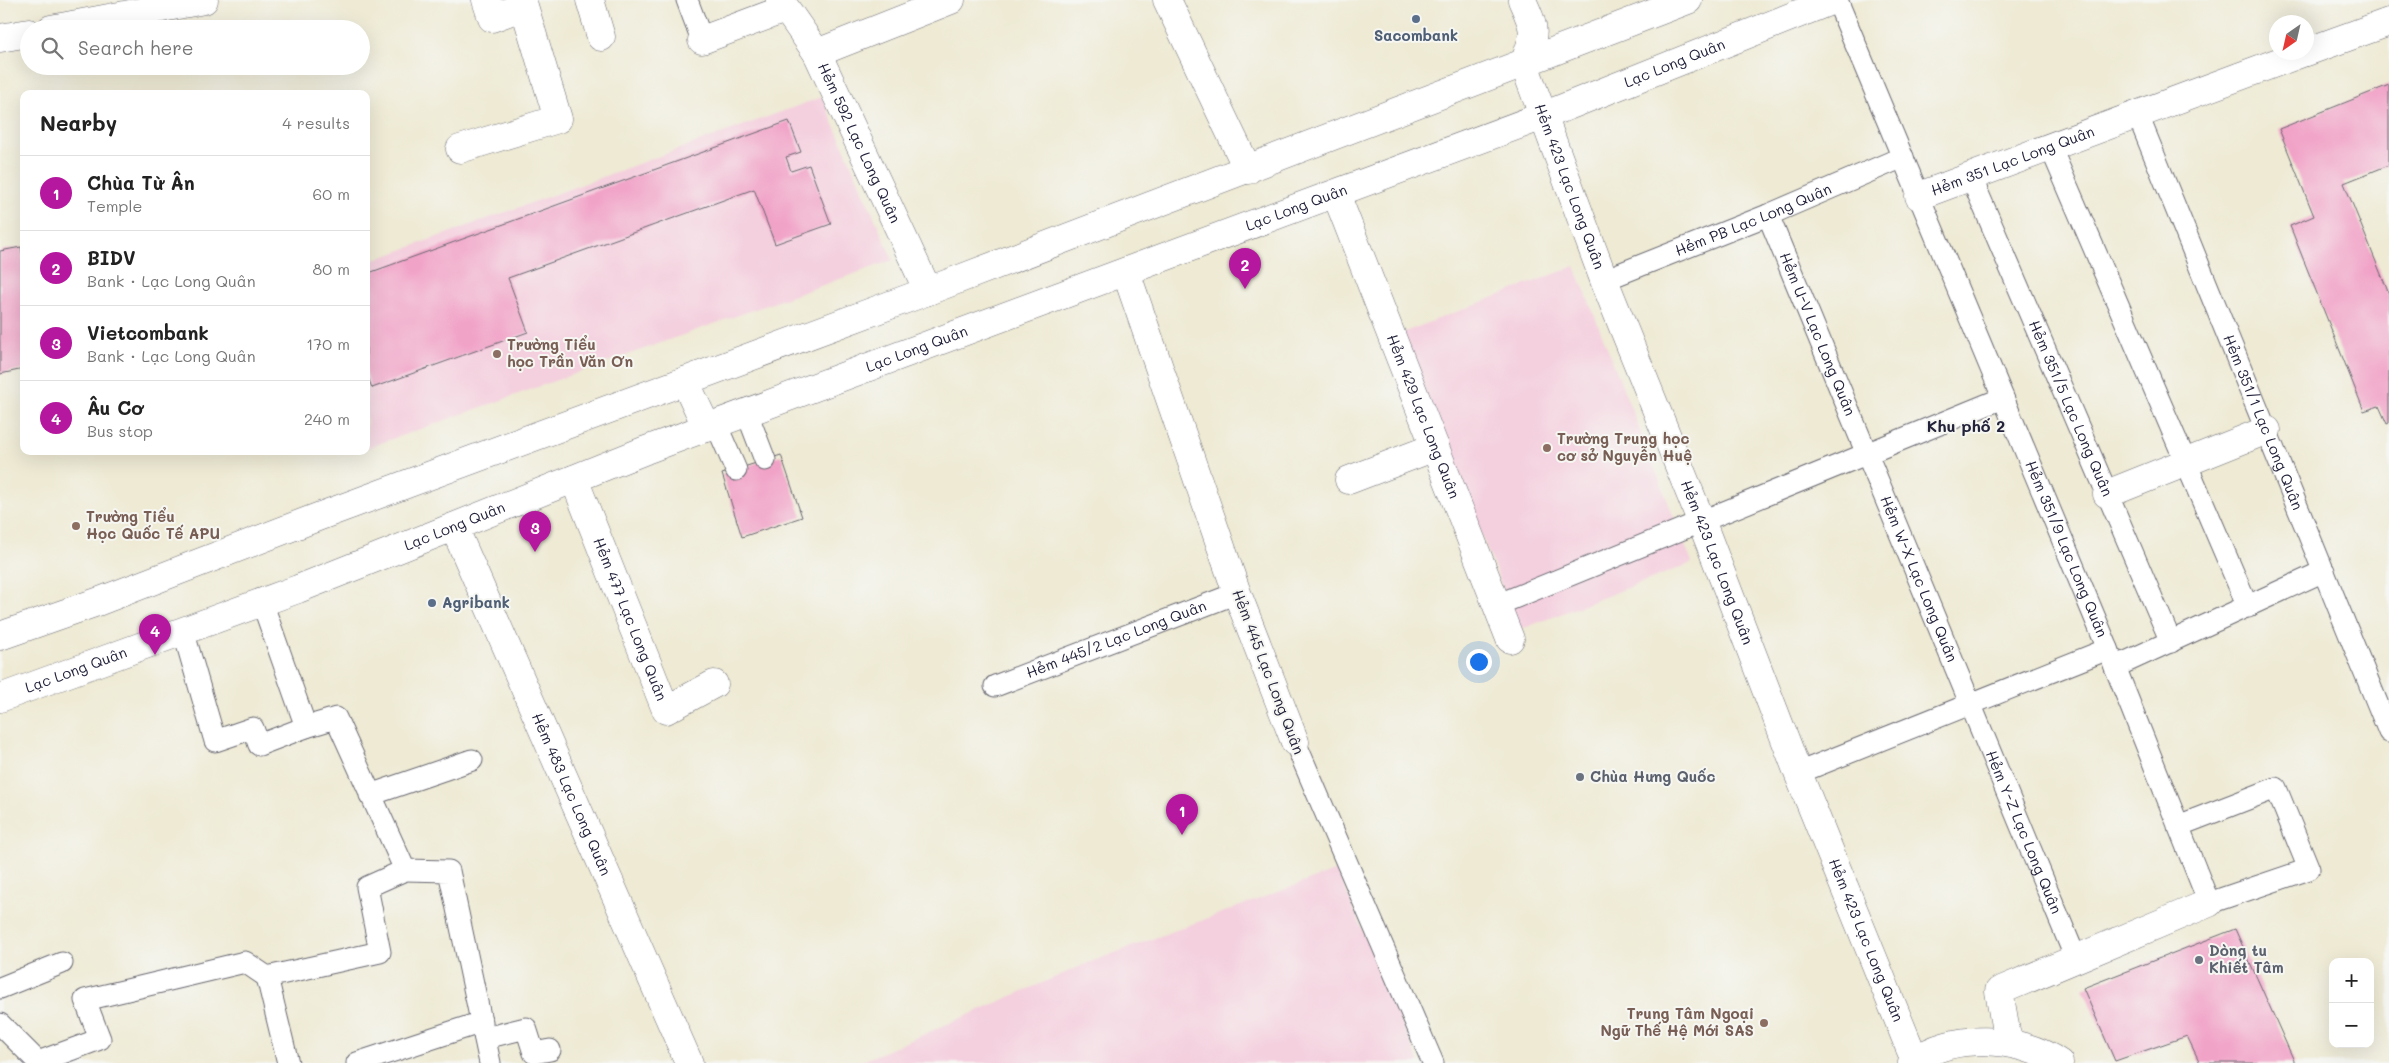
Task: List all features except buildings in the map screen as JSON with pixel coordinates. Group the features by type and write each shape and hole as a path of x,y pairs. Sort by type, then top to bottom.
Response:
{"street":[{"path":"98,20 204,0"},
{"path":"460,149 558,119 524,6 492,18 486,0"},
{"path":"590,0 601,36"},
{"path":"817,53 951,0"},
{"path":"1167,0 1248,170"},
{"path":"1522,0 1533,24 1534,35 1524,64"},
{"path":"0,636 100,601 323,515 928,291 1688,0"},
{"name":"Lạc Long Quân","path":"0,698 262,602 711,426 1543,116 1833,0"},
{"path":"702,40 783,5"},
{"name":"Hẻm 592 Lạc Long Quân","path":"783,5 817,53 928,291"},
{"name":"Hẻm 351 Lạc Long Quân","path":"2314,49 2389,22"},
{"path":"0,38 20,35"},
{"name":"Hẻm 351 Lạc Long Quân","path":"1919,196 2284,60"},
{"name":"Hẻm 423 Lạc Long Quân","path":"1524,64 1604,280 1702,523 1798,773 1913,1062"},
{"name":"Hẻm 429 Lạc Long Quân","path":"1336,194 1510,639"},
{"name":"Hẻm 445 Lạc Long Quân","path":"1126,272 1237,593 1295,742"},
{"path":"685,381 711,426"},
{"path":"2107,494 2267,430"},
{"path":"1349,480 1435,446"},
{"name":"Hẻm 477 Lạc Long Quân","path":"574,479 666,710 714,684"},
{"name":"Hẻm 483 Lạc Long Quân","path":"454,527 689,1063"},
{"path":"2008,1043 2000,991 2209,903"},
{"path":"1913,1062 1944,1047 1976,1041 2008,1043 2047,1055 2059,1063"}],"lane":[{"path":"687,0 702,40"},
{"name":"Hẻm 351 Lạc Long Quân","path":"1838,0 1919,196"},
{"name":"Hẻm 351/1 Lạc Long Quân","path":"2138,114 2389,732"},
{"path":"2050,146 2248,607"},
{"name":"Hẻm PB Lạc Long Quân","path":"1604,280 1768,215 1903,157"},
{"name":"Hẻm 351/5 Lạc Long Quân","path":"1971,177 2171,642"},
{"name":"Hẻm 351/9 Lạc Long Quân","path":"1919,196 2111,658 2209,903"},
{"name":"Hẻm U-V Lạc Long Quân","path":"1768,215 1867,453"},
{"path":"1497,605 1702,523 2003,398"},
{"path":"747,413 765,460"},
{"path":"711,426 736,470"},
{"name":"Hẻm W-X Lạc Long Quân","path":"1867,453 1970,704"},
{"path":"1798,773 1970,704 2111,658 2171,642 2324,571"},
{"name":"Hẻm 445/2 Lạc Long Quân","path":"995,686 1237,593"},
{"path":"262,602 306,727"},
{"path":"183,630 215,741 253,728 259,744 336,718 404,870"},
{"name":"Hẻm Y-Z Lạc Long Quân","path":"1970,704 2076,959"},
{"name":"Hẻm 445 Lạc Long Quân","path":"1295,742 1433,1063"},
{"path":"370,795 472,760"},
{"path":"2178,826 2276,788 2309,869 2209,903"},
{"path":"267,977 380,952 367,887 404,870 449,871 490,1063"},
{"path":"0,1024 38,1062 100,1038 85,1000 245,962 267,977 288,1063"},
{"path":"0,988 62,963"},
{"path":"358,1063 484,1030 526,1028 534,1053 550,1050"}],"shaded area":[{"name":"Trường Tiểu học Trần Văn Ơn","path":"822,97 893,260 370,447 370,262"},
{"name":"Trường Trung học cơ sở Nguyễn Huệ","path":"1575,266 1692,563 1519,630 1402,333"},
{"path":"1337,870 1419,1063 858,1063 1088,963"}],"place":[{"name":"Sacombank","path":"1416,19"},
{"name":"BIDV","path":"1245,289"},
{"name":"Trường Tiểu học Trần Văn Ơn","path":"497,354"},
{"name":"Trường Trung học cơ sở Nguyễn Huệ","path":"1547,448"},
{"name":"Trường Tiểu Học Quốc Tế APU","path":"76,526"},
{"name":"Vietcombank","path":"535,552"},
{"name":"Agribank","path":"432,603"},
{"name":"Âu Cơ","path":"155,655"},
{"name":"Chùa Hưng Quốc","path":"1580,777"},
{"name":"Chùa Từ Ân","path":"1182,835"},
{"name":"Dòng tu Khiết Tâm","path":"2199,960"},
{"name":"Trung Tâm Ngoại Ngữ Thế Hệ Mới SAS","path":"1764,1023"}],"district":[{"name":"Khu phố 2","path":"1966,426"}]}
